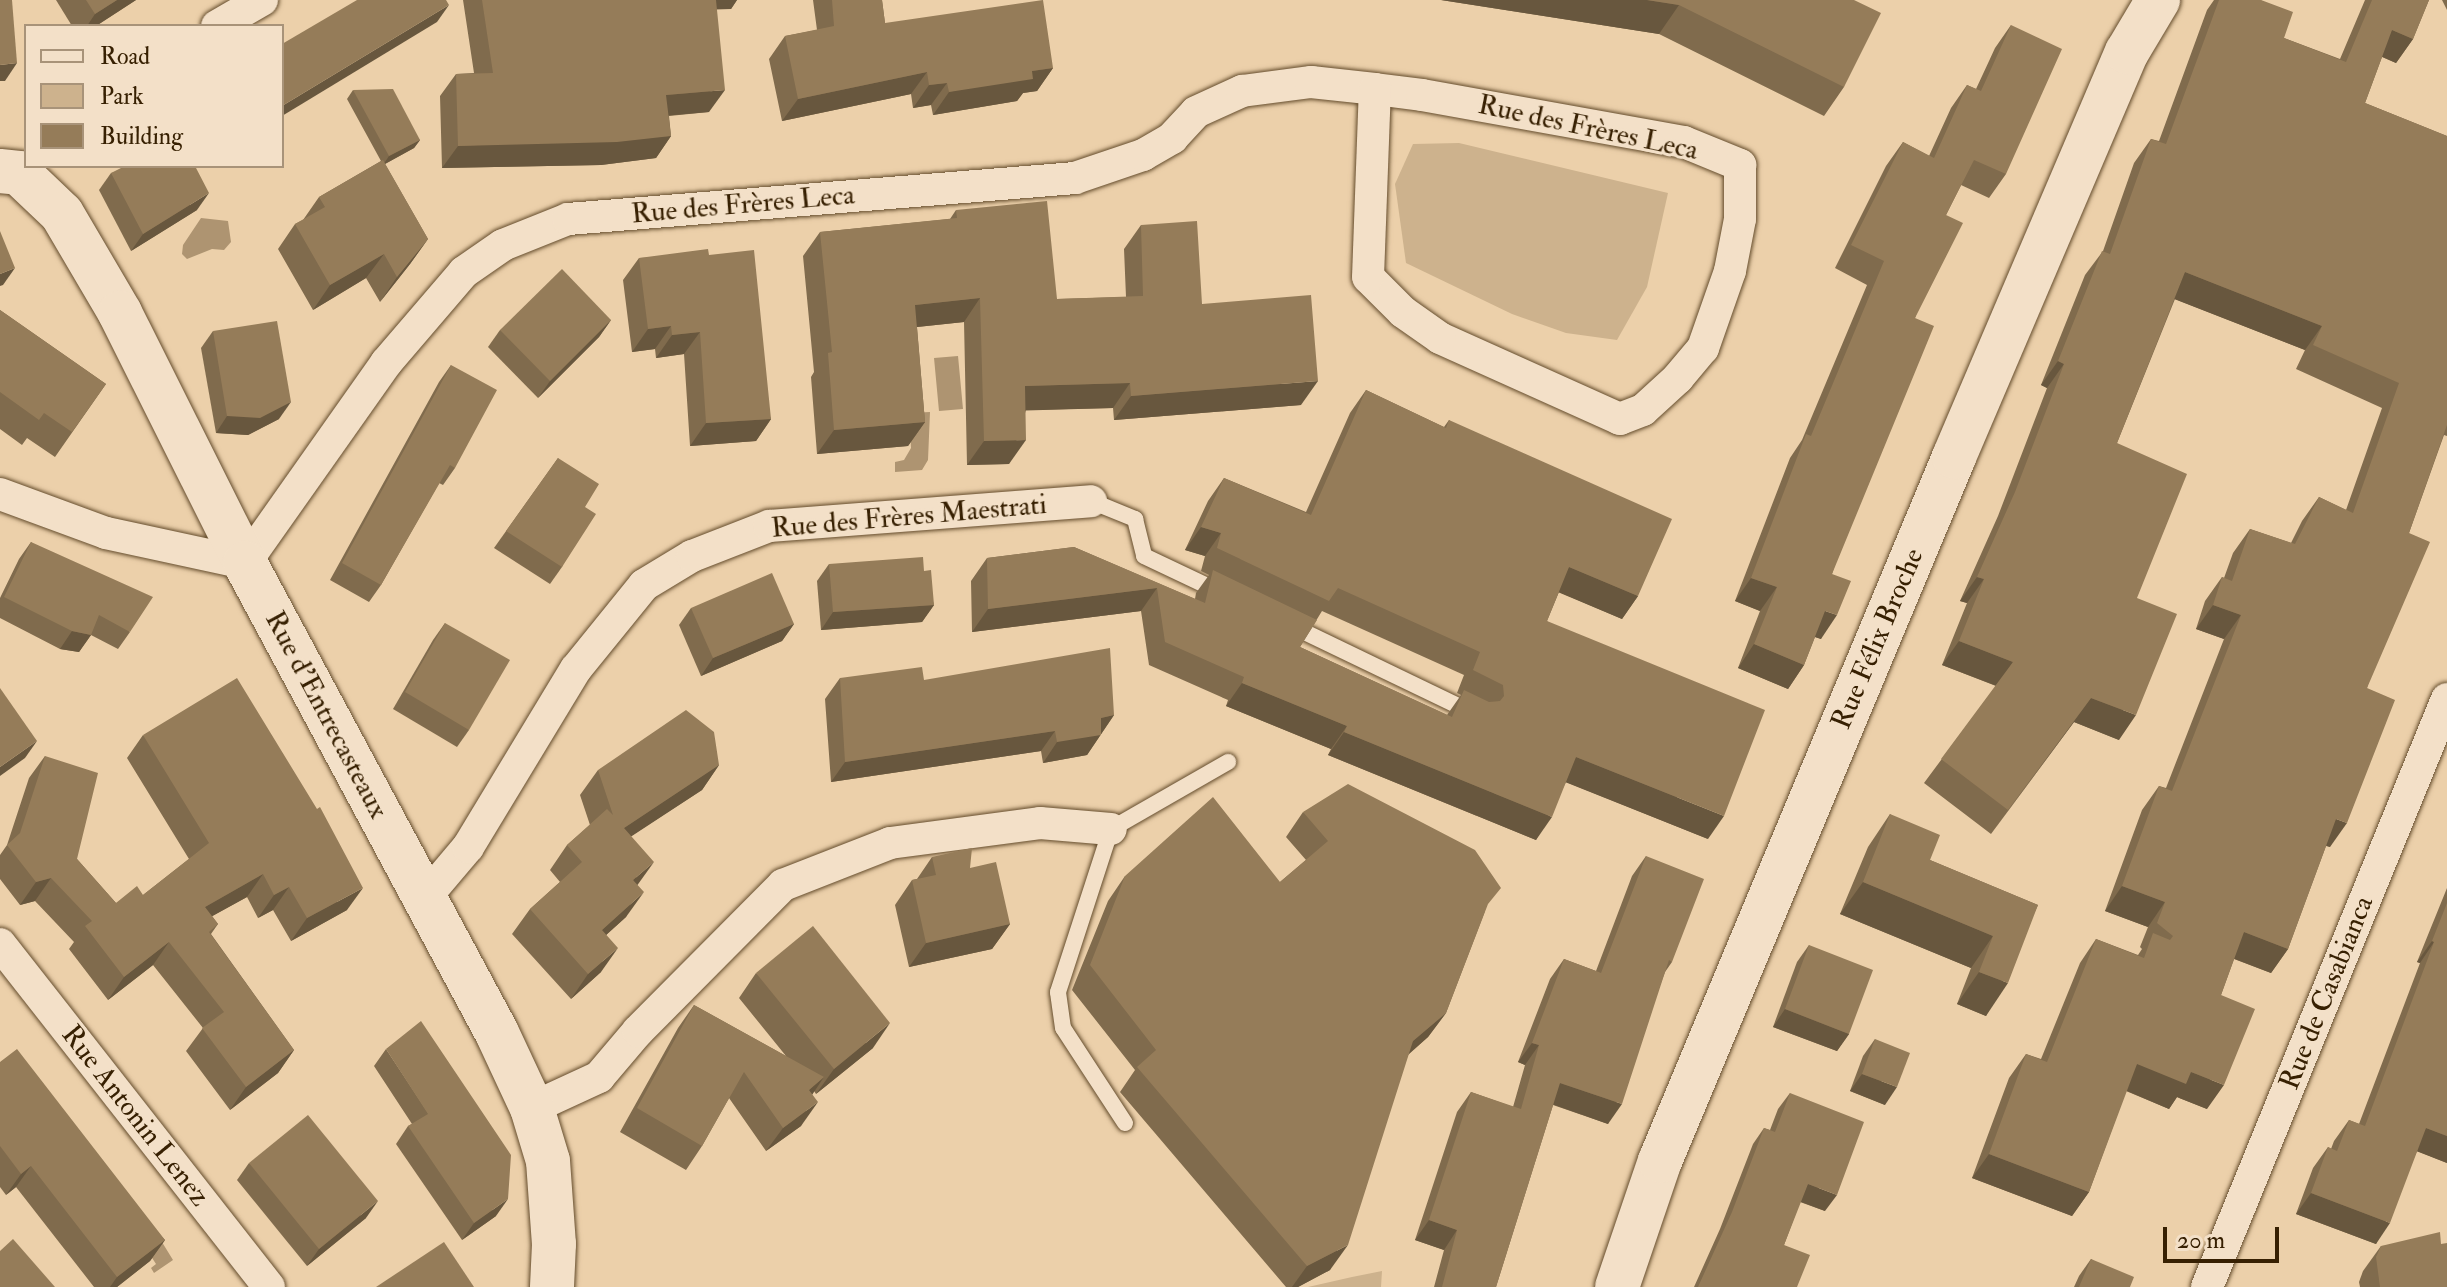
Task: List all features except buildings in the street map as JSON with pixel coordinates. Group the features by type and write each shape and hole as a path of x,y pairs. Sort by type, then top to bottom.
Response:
{"street":[{"path":"220,24 262,0"},
{"name":"Rue Félix Broche","path":"1617,1287 1660,1161 1942,486 2127,52 2158,0"},
{"name":"Rue des Frères Leca","path":"245,563 386,363 464,272 503,245 568,219 1075,178 1143,155 1172,138 1196,112 1242,91 1311,82 1375,89 1684,142 1740,165 1740,219 1730,271 1703,348 1678,378 1643,410 1620,419 1440,338 1403,312 1368,277 1375,89"},
{"name":"Rue d'Entrecasteaux","path":"15,170 62,214 120,313 245,563 497,1033 532,1108 548,1161 554,1244 552,1287"},
{"path":"0,494 106,533 245,563"},
{"name":"Rue des Frères Maestrati","path":"424,899 468,847 576,669 644,585 692,556 769,526 1091,501"},
{"name":"Rue de Casabianca","path":"2207,1287 2447,699"},
{"path":"532,1108 599,1077 638,1031 783,885 890,843 1040,823 1111,829"},
{"name":"Rue Antonin Lenez","path":"0,944 269,1287"}],"lane":[{"path":"1091,501 1135,519 1144,556 1241,602"},
{"path":"1269,616 1478,715"},
{"path":"1125,1123 1063,1028 1058,992 1111,829 1228,762"}],"green space":[{"path":"1459,143 1668,193 1647,287 1617,340 1566,333 1512,314 1406,263 1395,184 1413,144"},
{"path":"1382,1271 1381,1287 1308,1287 1352,1277"}],"shaded area":[{"path":"201,218 228,221 231,242 224,250 212,249 187,259 182,254 183,245"},
{"path":"958,356 963,409 939,411 934,358"},
{"path":"930,412 928,460 922,470 895,472 895,462 904,460 911,448 909,413"},
{"path":"149,1221 173,1260 154,1273 151,1268 156,1264 134,1230"}]}
